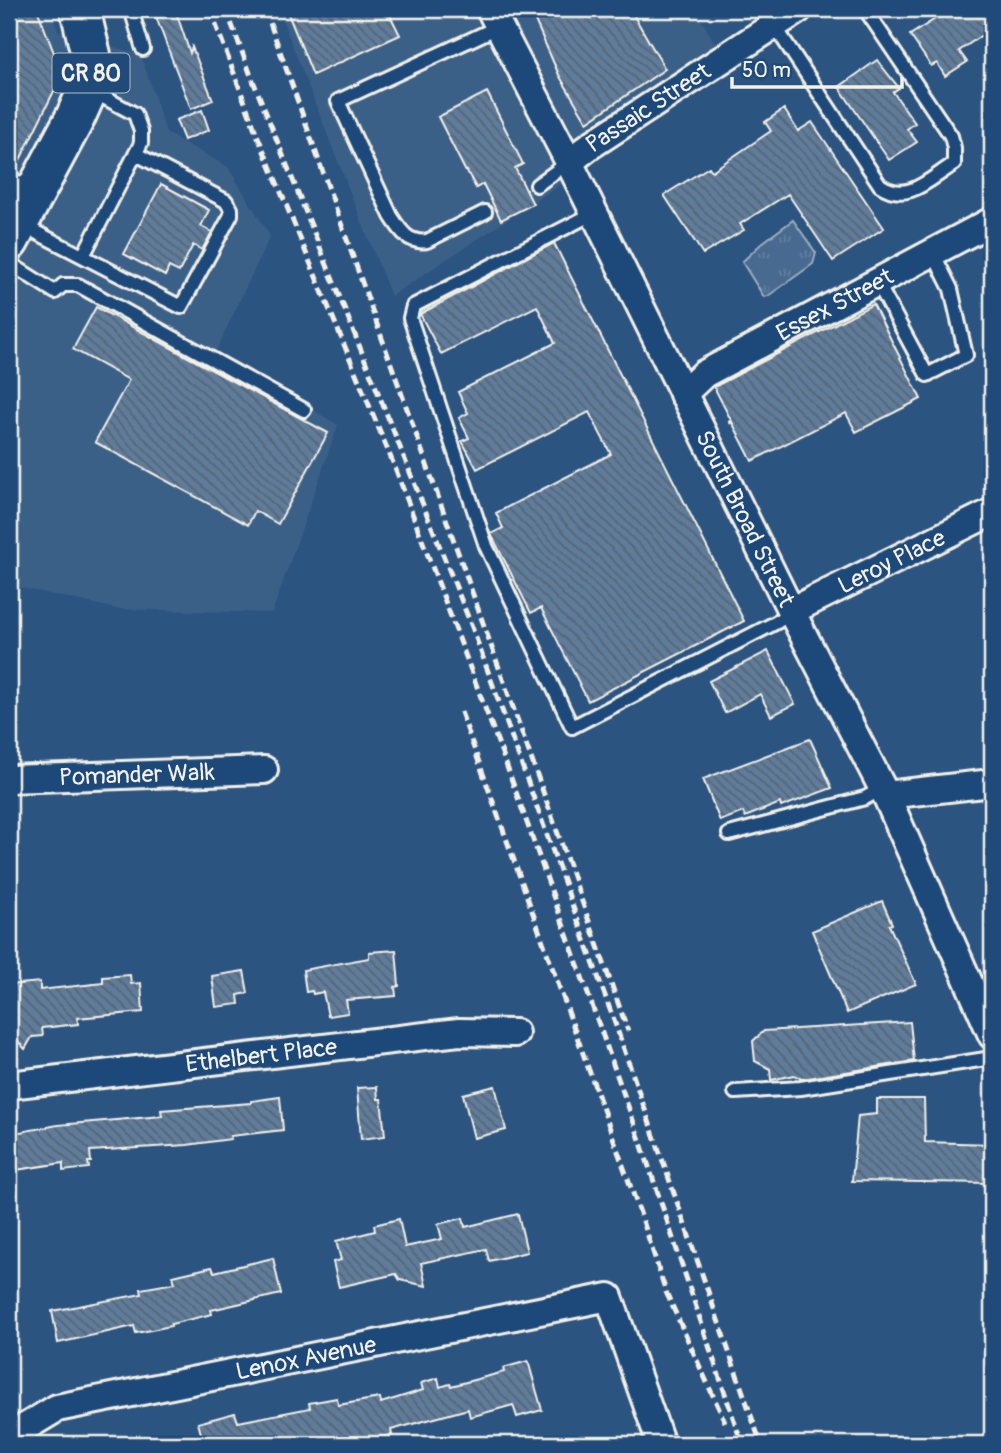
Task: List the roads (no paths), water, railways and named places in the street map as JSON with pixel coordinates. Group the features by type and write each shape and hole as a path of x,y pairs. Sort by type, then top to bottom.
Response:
{"main road":[{"name":"CR 80","path":"18,208 68,133 88,89 92,68 91,55 80,9"}],"street":[{"name":"Passaic Street","path":"569,162 799,9"},
{"name":"South Broad Street","path":"494,18 569,162 791,611 885,791 992,1035"},
{"name":"Essex Street","path":"683,394 704,374 992,221"},
{"name":"Leroy Place","path":"791,611 992,512"},
{"name":"Pomander Walk","path":"9,779 264,770"},
{"path":"885,791 992,783"},
{"name":"Ethelbert Place","path":"9,1085 459,1032 515,1033"},
{"name":"Lenox Avenue","path":"9,1437 57,1408 609,1297 661,1444"}],"lane":[{"path":"131,9 143,49"},
{"path":"774,25 880,185 888,191 900,194 912,191 954,164 954,148 951,136 865,9"},
{"path":"485,212 427,241 418,243 411,240 399,229 391,216 338,101 494,18"},
{"path":"83,256 141,143 141,131 135,114 88,89"},
{"path":"18,208 83,256 181,307 231,215 231,209 226,201 136,154"},
{"path":"537,185 569,162"},
{"path":"594,213 413,306 410,318 486,546 572,727 777,622 791,611"},
{"path":"877,282 927,375 966,355 951,289 933,253"},
{"path":"9,263 55,292 63,285 78,285 304,410"},
{"path":"729,834 885,791"},
{"path":"735,1092 801,1088 992,1058"}],"railway":[{"path":"210,9 256,132 396,470 506,764 639,1137 742,1444"},
{"path":"226,9 472,627 617,1029 761,1444"},
{"path":"265,9 628,1031"},
{"path":"461,712 666,1292 725,1422"}]}
